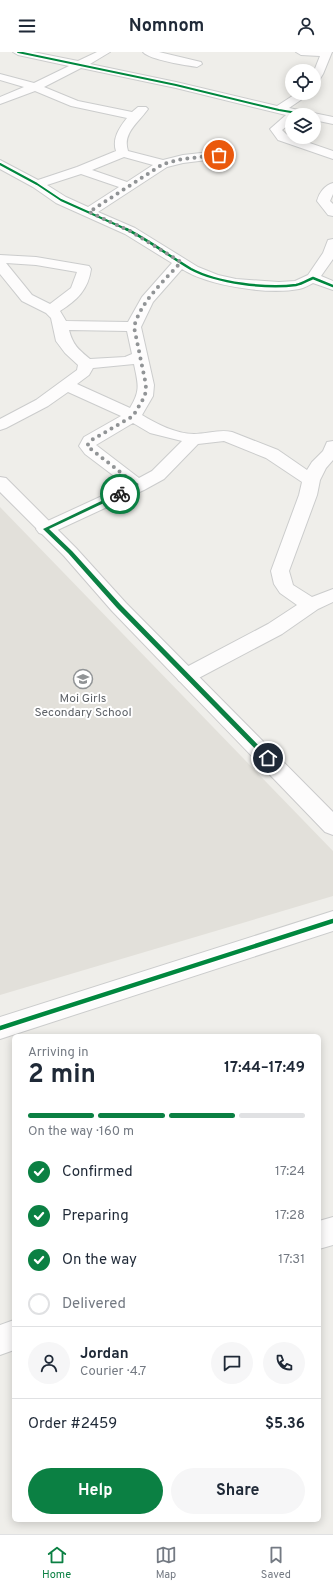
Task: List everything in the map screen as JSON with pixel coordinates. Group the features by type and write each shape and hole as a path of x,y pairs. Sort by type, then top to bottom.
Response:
{"street":[{"path":"18,52 128,76 176,84 285,112"},
{"path":"0,101 35,87 105,52"},
{"path":"148,52 197,64"},
{"path":"301,52 327,53 321,67"},
{"path":"128,76 160,56"},
{"path":"176,84 206,56"},
{"path":"0,73 39,57"},
{"path":"0,77 35,87 75,104 138,113 121,141 120,148 123,153"},
{"path":"279,110 294,100"},
{"path":"321,117 331,119"},
{"path":"285,123 276,129 282,137 285,138"},
{"path":"302,144 333,155"},
{"path":"37,184 81,170 123,153 163,164"},
{"path":"89,212 163,164 182,159 219,155"},
{"path":"0,164 37,184 61,200 130,231 193,270 214,278 236,283 259,285 298,285 313,278 330,253 333,243"},
{"path":"81,170 128,186"},
{"path":"333,187 325,195 323,202 333,212"},
{"path":"0,259 42,262 84,269 82,283 76,291 51,310"},
{"path":"138,486 87,446 90,441 133,416 145,396 146,385 134,327 143,307 181,262"},
{"path":"0,265 27,298 51,310 58,317 64,341 70,350 86,364 127,361 140,356"},
{"path":"313,278 333,286"},
{"path":"60,325 134,327"},
{"path":"0,425 42,404 84,372 86,364"},
{"path":"66,385 133,416 156,430 193,439 226,436 272,454 311,480"},
{"path":"45,529 138,486 158,475 193,439"},
{"path":"311,606 290,593 281,583 280,572 308,494 311,480 318,466 332,450"},
{"path":"0,482 45,529 70,552 119,607 333,826"},
{"path":"186,676 275,629 311,606 333,595"},
{"path":"0,1028 333,921"},
{"path":"321,1234 333,1231"},
{"path":"0,1340 12,1336"}],"shaded area":[{"name":"Moi Girls Secondary School","path":"0,507 333,851 333,896 0,995"}],"cycle path":[{"path":"18,52 176,85 285,111"},
{"path":"0,164 37,184 61,200 130,231 193,270 214,278 236,283 279,286 298,285 313,278 333,286"},
{"path":"0,1028 333,921"}],"way so far":[{"path":"120,494 138,486 87,446 90,441 133,416 145,396 146,385 144,372 134,327 136,319 153,293 181,262 130,231 89,212 163,164 182,159 219,155"}],"place":[{"name":"Moi Girls Secondary School","path":"83,679"}],"route":[{"path":"120,494 45,529 70,552 119,607 268,758"}]}
